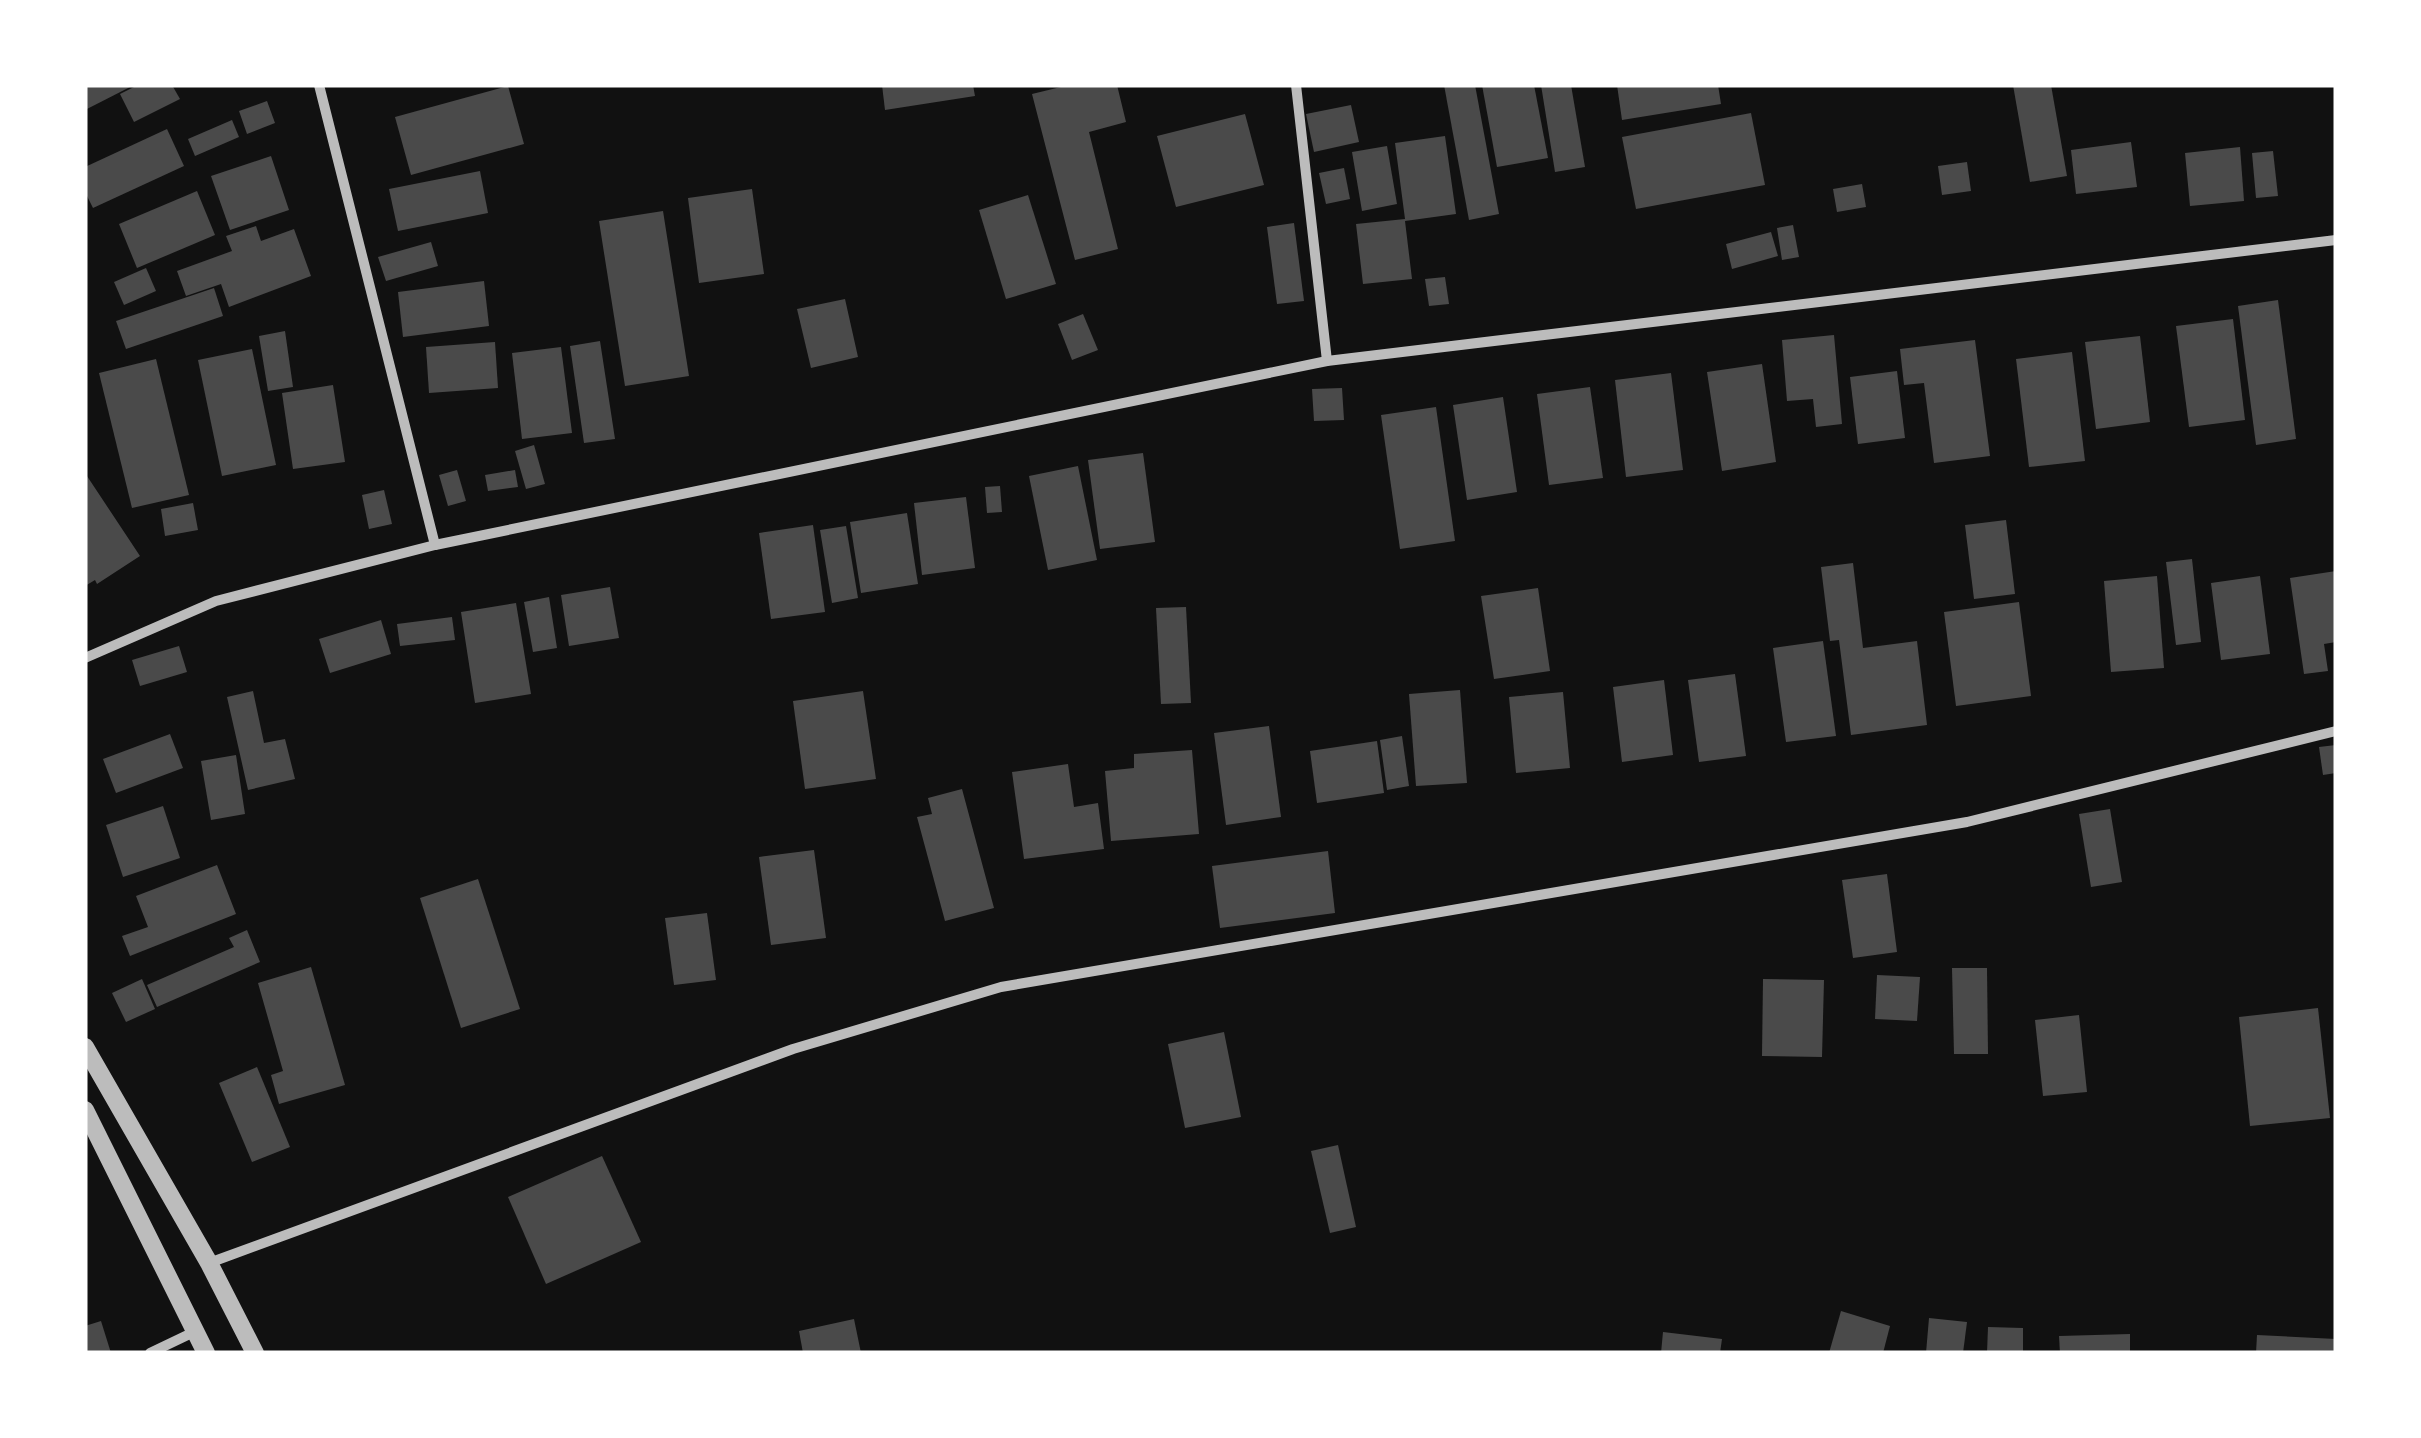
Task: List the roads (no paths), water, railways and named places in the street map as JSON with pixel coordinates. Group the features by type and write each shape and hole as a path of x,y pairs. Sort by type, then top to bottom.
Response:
{"street":[{"path":"319,85 435,545"},
{"path":"1296,85 1326,361"},
{"path":"85,658 216,601 435,545 1326,361 2336,240"},
{"path":"210,1263 794,1049 1002,987 1967,822 2336,731"},
{"path":"85,1047 210,1263 255,1353"},
{"path":"85,1110 206,1353"},
{"path":"150,1353 196,1330"}]}
